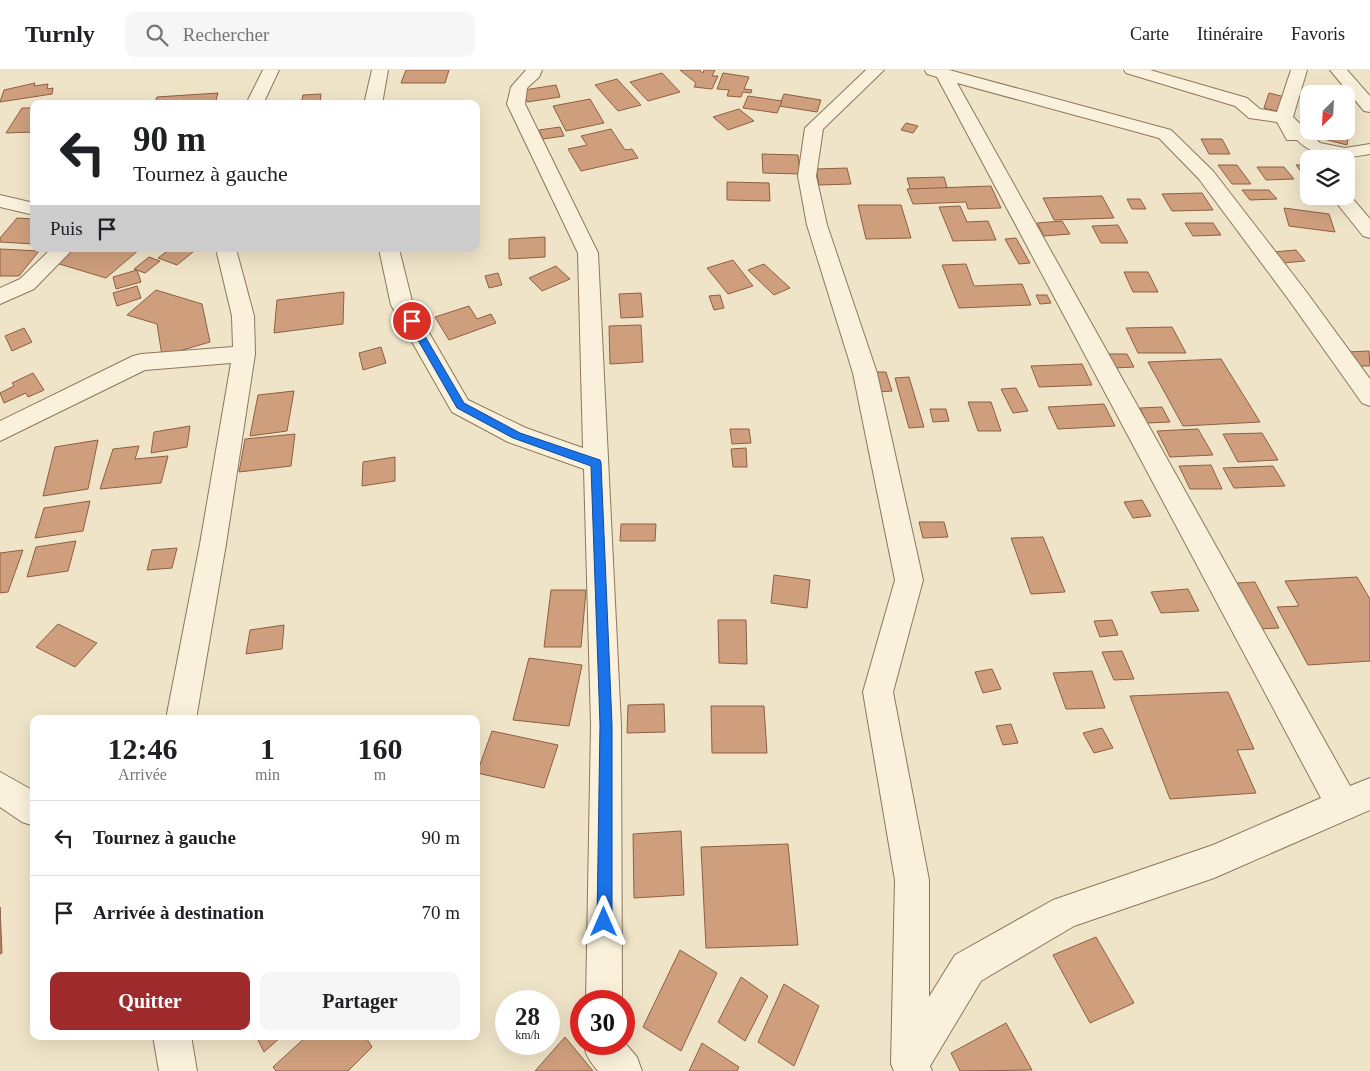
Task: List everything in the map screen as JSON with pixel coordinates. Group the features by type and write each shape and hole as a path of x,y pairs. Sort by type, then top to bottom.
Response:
{"street":[{"path":"256,100 271,70"},
{"path":"374,100 380,70"},
{"path":"534,70 533,74 519,87 516,104 588,252 606,725 604,990"},
{"path":"876,70 814,128 807,176 817,225 865,373 909,580 878,692 912,880 908,1069"},
{"path":"1132,70 1241,102 1255,114 1284,118 1314,147 1345,153 1370,149"},
{"path":"1299,70 1284,118 1295,141 1302,150"},
{"path":"1338,70 1370,107"},
{"path":"908,1069 968,968 1065,912 1214,861 1356,800 936,71"},
{"path":"936,71 1165,134 1206,175 1297,295 1370,397"},
{"path":"0,201 30,208"},
{"path":"1348,205 1370,232"},
{"path":"0,297 27,284 60,252"},
{"path":"182,715 213,544 244,354 243,316 227,252"},
{"path":"390,252 402,304 460,406 517,435 596,463"},
{"path":"0,432 141,362 244,354"},
{"path":"0,788 30,807"},
{"path":"173,1040 178,1071"},
{"path":"610,1055 623,1071"}],"building":[{"path":"406,70 449,70 445,83 401,83"},
{"path":"680,70 699,70 703,73 704,70 715,70 712,76 718,76 712,89 694,87 696,83"},
{"path":"662,73 680,92 648,101 630,82"},
{"path":"723,73 749,77 744,89 752,90 751,93 743,92 741,97 727,96 729,90 717,89"},
{"path":"617,79 641,105 618,111 595,85"},
{"path":"35,83 34,86 48,84 47,89 53,88 52,94 0,102 4,90"},
{"path":"556,85 560,97 527,102 524,90"},
{"path":"218,93 216,100 156,100 157,97"},
{"path":"1269,93 1289,98 1284,113 1264,108"},
{"path":"321,94 320,100 302,100 303,95"},
{"path":"784,94 821,100 817,112 779,106"},
{"path":"748,96 782,101 777,113 743,108"},
{"path":"590,99 604,123 566,131 553,106"},
{"path":"22,108 30,108 30,132 6,133"},
{"path":"739,109 754,121 728,130 713,117"},
{"path":"906,123 918,126 913,133 901,130"},
{"path":"560,127 564,136 543,139 539,130"},
{"path":"611,129 625,150 632,149 638,158 581,171 568,149 587,145 581,136"},
{"path":"1201,139 1222,139 1230,154 1209,154"},
{"path":"1328,140 1348,140 1347,145"},
{"path":"762,154 798,155 800,174 763,173"},
{"path":"1218,165 1237,165 1251,184 1232,184"},
{"path":"1257,167 1284,167 1294,179 1266,180"},
{"path":"847,168 851,184 819,185 816,169"},
{"path":"944,177 949,194 912,195 907,178"},
{"path":"727,182 769,183 770,201 727,200"},
{"path":"991,186 1001,208 968,209 966,202 913,204 907,189"},
{"path":"1242,190 1269,190 1277,199 1250,200"},
{"path":"1202,193 1213,210 1172,211 1162,194"},
{"path":"1102,196 1114,218 1054,220 1043,198"},
{"path":"1127,199 1140,199 1146,209 1132,209"},
{"path":"858,205 901,205 911,238 866,239"},
{"path":"960,206 967,222 988,221 996,240 953,241 939,207"},
{"path":"1284,208 1329,214 1335,232 1289,226"},
{"path":"17,218 30,219 30,244 0,242 0,238"},
{"path":"1062,221 1070,234 1044,236 1037,223"},
{"path":"1185,223 1213,223 1221,235 1193,236"},
{"path":"1118,225 1128,243 1101,243 1092,226"},
{"path":"545,237 545,257 509,259 509,239"},
{"path":"1016,238 1030,263 1019,264 1005,239"},
{"path":"0,249 38,252 19,276 0,276"},
{"path":"1296,250 1305,261 1283,263 1274,252"},
{"path":"69,252 136,252 106,278 56,263"},
{"path":"166,252 193,252 177,265 158,258"},
{"path":"149,257 160,261 145,273 134,269"},
{"path":"733,260 753,286 728,294 707,268"},
{"path":"764,264 790,288 774,295 748,270"},
{"path":"966,264 974,286 1022,284 1031,305 959,308 942,265"},
{"path":"556,266 570,279 542,291 529,278"},
{"path":"137,270 141,282 116,289 113,277"},
{"path":"1124,272 1148,272 1158,292 1133,292"},
{"path":"498,273 502,285 489,288 485,276"},
{"path":"137,286 141,298 117,306 113,293"},
{"path":"156,290 202,304 210,342 162,356 157,324 127,315"},
{"path":"344,292 343,324 274,333 277,300"},
{"path":"641,293 643,317 621,318 619,294"},
{"path":"720,295 724,308 714,310 709,296"},
{"path":"1036,295 1047,295 1051,303 1040,304"},
{"path":"469,306 477,319 491,314 496,323 449,340 435,317"},
{"path":"641,325 643,362 610,364 609,326"},
{"path":"1172,327 1186,353 1138,353 1126,328"},
{"path":"24,328 32,342 12,351 5,336"},
{"path":"381,347 386,363 363,370 359,353"},
{"path":"1369,351 1370,366 1358,366 1347,352"},
{"path":"1108,354 1127,354 1134,367 1115,368"},
{"path":"1221,359 1260,422 1183,426 1148,362"},
{"path":"1082,364 1092,385 1039,387 1031,366"},
{"path":"873,372 886,372 892,391 878,392"},
{"path":"33,373 44,390 28,397 26,393 4,403 0,393 14,386 12,383"},
{"path":"909,377 924,427 909,428 895,378"},
{"path":"1016,388 1028,411 1013,413 1001,389"},
{"path":"294,391 287,431 250,436 258,395"},
{"path":"968,402 991,402 1001,431 978,431"},
{"path":"1104,404 1115,426 1058,429 1048,407"},
{"path":"1162,407 1170,422 1147,423 1140,408"},
{"path":"930,409 946,409 949,421 933,422"},
{"path":"190,426 187,447 151,453 154,432"},
{"path":"730,429 749,429 751,443 732,444"},
{"path":"1198,429 1213,455 1170,457 1157,431"},
{"path":"1262,433 1278,460 1238,462 1223,434"},
{"path":"295,434 291,466 239,472 245,439"},
{"path":"98,440 88,489 43,496 55,447"},
{"path":"139,446 135,459 168,456 161,483 100,489 113,449"},
{"path":"746,448 747,467 733,467 731,449"},
{"path":"395,457 395,481 362,486 363,462"},
{"path":"1211,465 1222,489 1190,489 1179,466"},
{"path":"1273,466 1285,486 1234,488 1223,468"},
{"path":"1142,500 1151,516 1133,518 1124,502"},
{"path":"90,501 83,531 35,538 44,508"},
{"path":"919,522 944,522 948,537 923,538"},
{"path":"621,524 656,524 655,541 620,541"},
{"path":"1043,537 1065,592 1031,594 1011,538"},
{"path":"76,541 68,571 27,577 36,547"},
{"path":"177,548 172,568 147,570 152,550"},
{"path":"23,550 8,592 0,593 0,553"},
{"path":"774,575 810,580 807,608 771,603"},
{"path":"1357,577 1370,599 1370,661 1308,665 1277,607 1299,606 1285,581"},
{"path":"1255,582 1279,628 1260,629 1237,583"},
{"path":"1188,589 1199,611 1161,613 1151,592"},
{"path":"551,590 586,590 581,647 544,647"},
{"path":"718,620 746,620 747,664 719,663"},
{"path":"1112,620 1118,635 1100,637 1094,621"},
{"path":"58,624 97,643 75,667 36,647"},
{"path":"284,625 282,649 246,654 250,630"},
{"path":"1122,651 1134,679 1114,680 1102,652"},
{"path":"529,658 582,665 569,726 513,720"},
{"path":"992,669 1001,689 983,693 975,672"},
{"path":"1092,671 1105,708 1066,709 1053,673"},
{"path":"1228,692 1254,749 1237,750 1256,793 1170,799 1130,696"},
{"path":"664,704 665,732 627,733 628,705"},
{"path":"711,706 764,706 767,753 712,753"},
{"path":"1011,724 1018,743 1003,745 996,726"},
{"path":"1102,728 1113,748 1094,753 1083,733"},
{"path":"492,731 558,745 544,788 480,774 480,765"},
{"path":"681,831 684,895 634,898 633,834"},
{"path":"788,844 798,945 706,948 701,847"},
{"path":"0,907 2,953 0,954"},
{"path":"1096,937 1134,1003 1090,1023 1053,955"},
{"path":"680,950 717,973 681,1051 643,1027"},
{"path":"741,977 768,996 745,1041 718,1022"},
{"path":"784,984 819,1006 794,1066 758,1042"},
{"path":"1006,1023 1032,1070 960,1071 951,1053"},
{"path":"565,1037 570,1043 570,1055 580,1055 593,1071 535,1071 549,1055 560,1055 560,1043"},
{"path":"258,1040 278,1040 264,1052"},
{"path":"303,1040 368,1040 372,1047 348,1071 276,1071 273,1067"},
{"path":"702,1043 739,1067 737,1071 689,1071"}],"route":[{"path":"412,321 460,406 517,435 596,463 606,725 604,922"}]}
